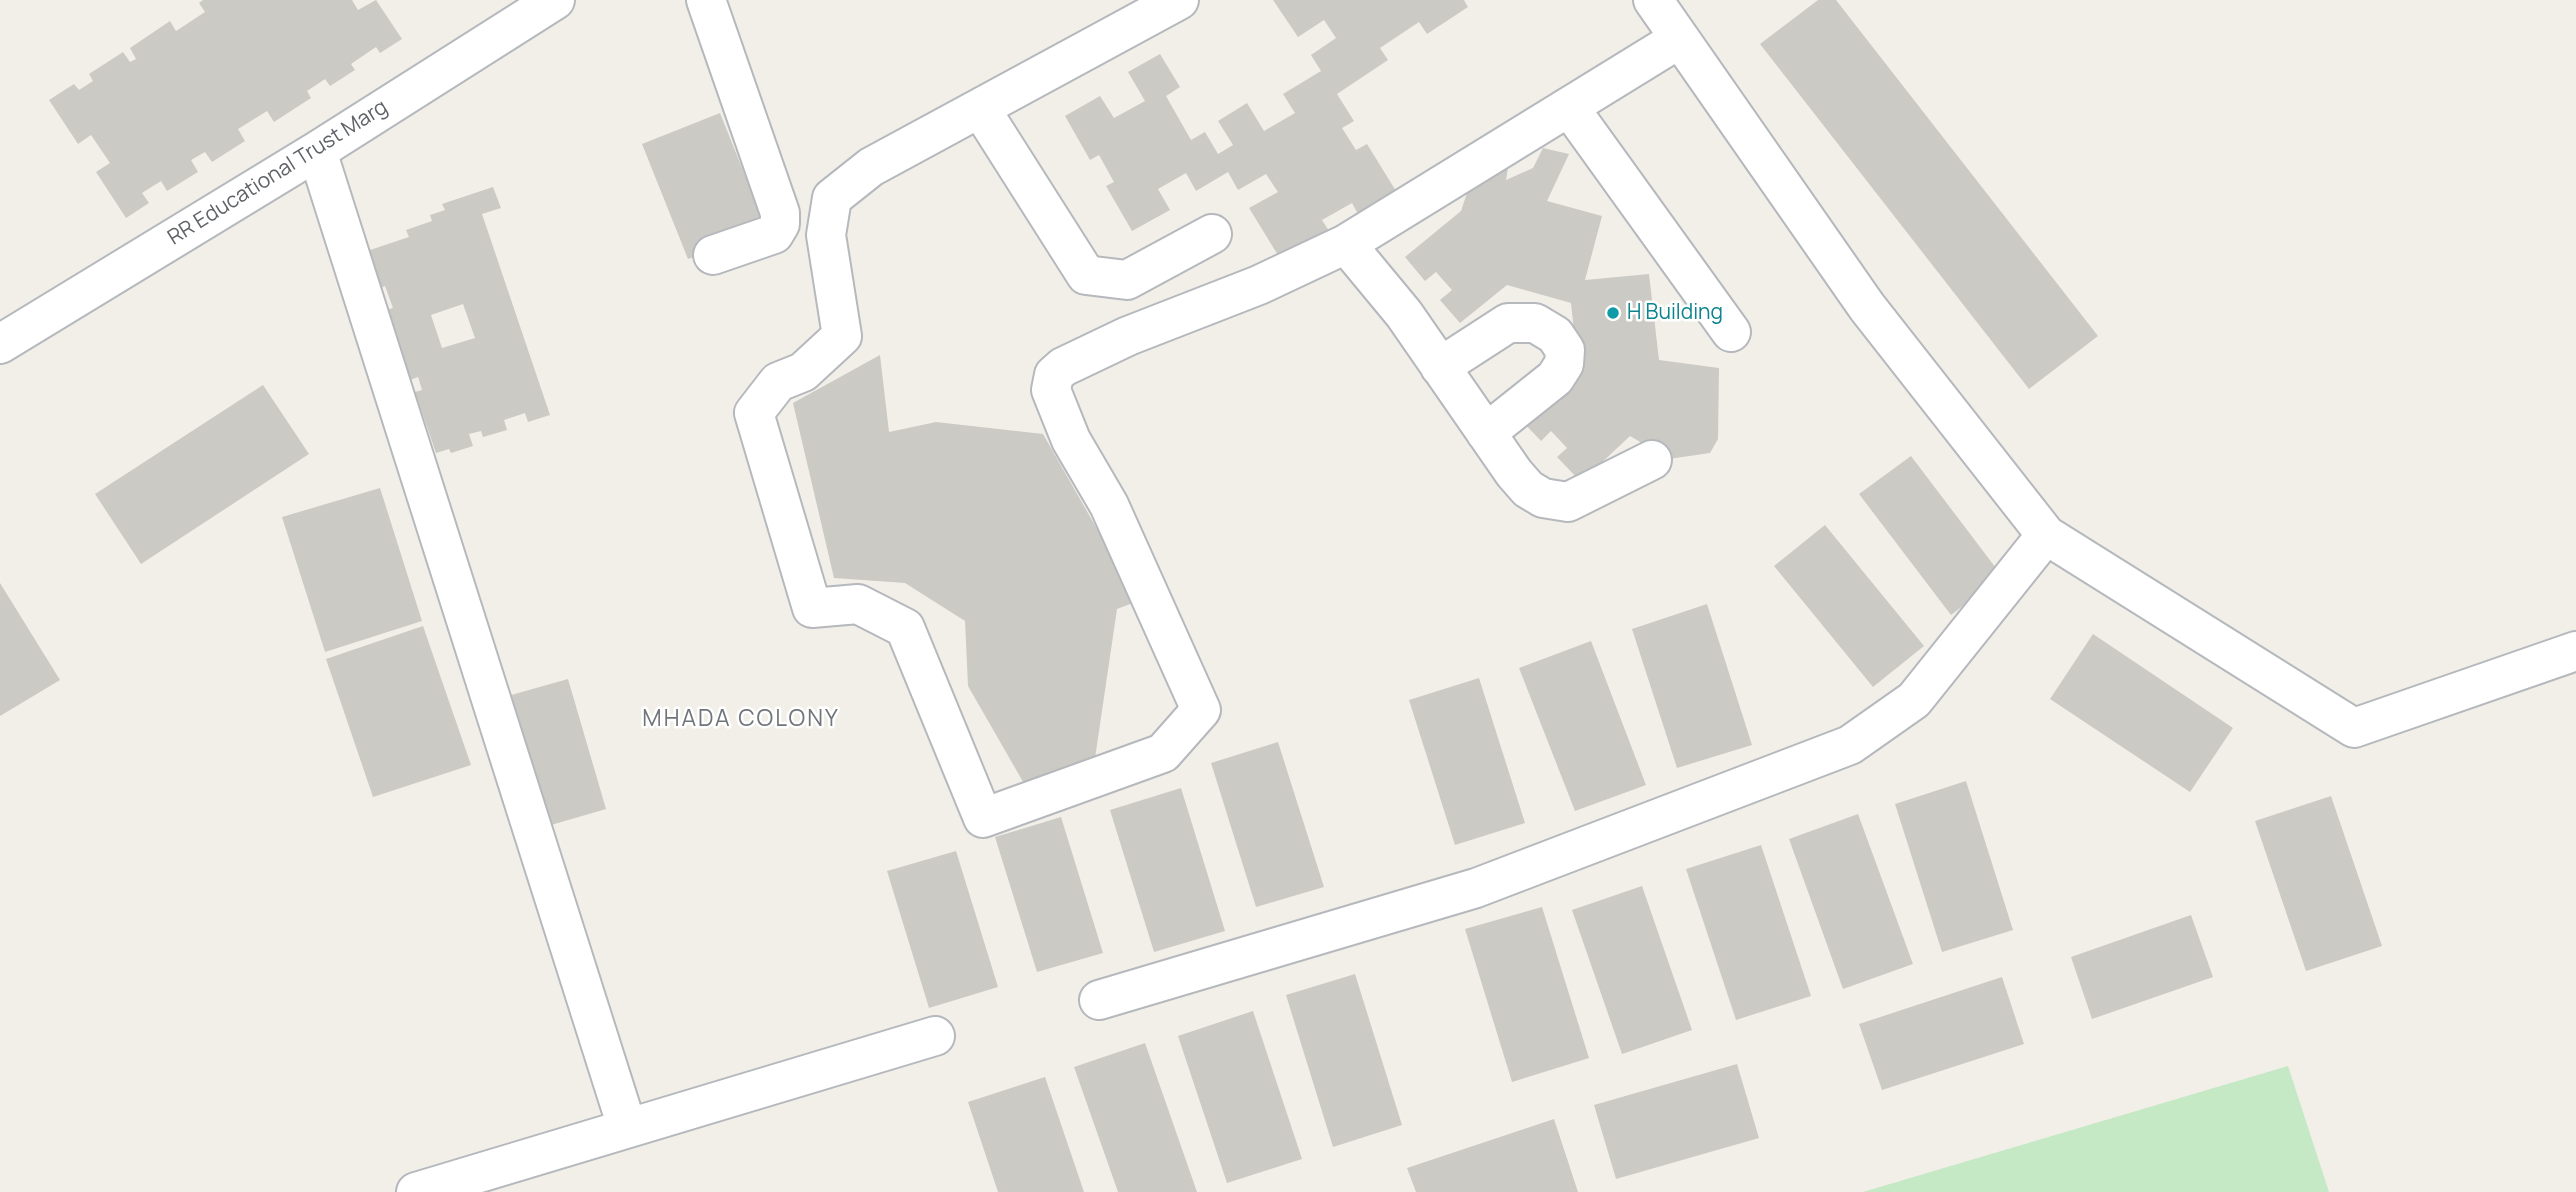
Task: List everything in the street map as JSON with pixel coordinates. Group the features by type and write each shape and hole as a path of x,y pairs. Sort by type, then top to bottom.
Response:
{"street":[{"name":"RR Educational Trust Marg","path":"0,344 317,151 555,0"},
{"path":"706,0 779,213 780,224 774,234 713,255"},
{"path":"1180,0 871,167 832,198 826,235 842,336 803,372 778,382 754,413 812,608 858,604 905,628 983,818 1163,753 1201,710 1109,505 1071,440 1051,390 1054,375 1063,367 1128,336 1259,285 1346,244 1679,39"},
{"path":"1657,2 1679,39 1867,307 2046,536 2354,728 2576,651"},
{"path":"1569,107 1731,332"},
{"path":"980,108 1086,275 1127,280 1212,234"},
{"path":"317,151 626,1127"},
{"path":"1346,244 1404,314 1528,489 1543,498 1568,502 1652,460"},
{"path":"1440,367 1508,323 1535,323 1555,335 1565,350 1564,363 1555,378 1486,433"},
{"path":"1099,1000 1476,888 1850,745 1914,700 2046,536"},
{"path":"415,1192 935,1037"}],"green space":[{"path":"2288,1066 2329,1192 1863,1192"}],"building":[{"path":"203,0 352,0 358,10 376,0 402,39 380,53 376,47 351,64 355,70 330,86 325,79 307,91 311,98 274,122 267,111 238,129 245,141 212,162 205,152 191,160 198,172 167,191 161,181 142,193 149,203 126,218 96,172 110,163 91,135 78,144 49,100 74,84 79,90 93,81 89,74 123,52 130,62 136,59 130,48 170,21 176,31 205,12 199,3"},
{"path":"1273,0 1464,0 1468,7 1427,34 1419,22 1380,48 1388,60 1337,94 1354,121 1342,128 1356,150 1367,144 1396,191 1358,214 1352,203 1322,220 1329,231 1281,260 1249,208 1278,192 1266,174 1238,190 1228,172 1196,191 1186,173 1158,189 1170,210 1132,231 1106,186 1114,182 1099,155 1090,160 1065,116 1100,96 1114,118 1145,101 1128,72 1160,54 1180,87 1166,96 1191,140 1205,132 1218,154 1233,145 1218,121 1247,103 1264,131 1295,113 1283,94 1321,71 1311,55 1336,38 1324,20 1298,37"},
{"path":"1818,0 1836,0 2098,336 2029,389 1760,44"},
{"path":"720,113 766,228 688,259 642,144"},
{"name":"H Building","path":"1543,148 1569,154 1547,201 1602,216 1585,280 1649,274 1659,360 1719,368 1718,439 1710,453 1669,459 1630,436 1581,482 1557,457 1567,448 1551,431 1541,441 1523,422 1578,370 1571,303 1507,285 1460,323 1440,300 1452,290 1436,272 1425,281 1405,257 1461,211 1475,169 1510,156 1506,180 1533,168"},
{"path":"493,187 501,208 482,214 550,415 528,422 525,413 504,420 507,430 483,437 481,431 469,434 473,446 451,453 449,449 436,453 415,392 422,390 418,377 410,380 387,310 393,308 385,286 379,289 367,251 409,237 406,230 432,221 430,215 445,210 442,204","holes":["463,304 475,338 442,348 431,315"]},
{"path":"880,355 889,432 936,422 1043,434 1138,601 1117,609 1094,765 1026,787 968,686 965,621 905,583 834,578 793,403"},
{"path":"263,385 309,454 141,564 95,494"},
{"path":"1911,456 2002,576 1951,615 1859,494"},
{"path":"380,488 422,621 325,652 282,517"},
{"path":"1825,525 1924,646 1873,687 1774,566"},
{"path":"0,583 60,680 0,716"},
{"path":"1707,604 1752,745 1677,768 1632,629"},
{"path":"423,626 471,765 373,797 326,659"},
{"path":"2093,634 2233,728 2190,792 2050,699"},
{"path":"1591,641 1646,785 1575,811 1519,668"},
{"path":"1479,678 1525,823 1455,845 1409,700"},
{"path":"568,679 606,809 534,830 497,699"},
{"path":"1278,742 1324,887 1256,907 1211,763"},
{"path":"1966,781 2013,930 1942,952 1895,804"},
{"path":"1181,788 1225,931 1154,952 1110,810"},
{"path":"2331,796 2382,946 2306,971 2255,821"},
{"path":"1858,814 1913,964 1843,989 1789,839"},
{"path":"1061,817 1103,953 1037,972 995,837"},
{"path":"1761,845 1811,996 1736,1020 1686,869"},
{"path":"956,851 998,987 929,1008 887,871"},
{"path":"1642,886 1692,1030 1622,1054 1572,910"},
{"path":"1542,907 1589,1058 1512,1082 1465,929"},
{"path":"2191,915 2213,977 2092,1019 2071,957"},
{"path":"1355,974 1402,1125 1333,1147 1286,995"},
{"path":"2002,977 2024,1044 1882,1090 1859,1024"},
{"path":"1253,1011 1302,1159 1227,1183 1178,1036"},
{"path":"1145,1043 1197,1192 1118,1192 1074,1067"},
{"path":"1737,1064 1759,1138 1616,1179 1594,1105"},
{"path":"1045,1077 1084,1192 998,1192 968,1102"},
{"path":"1554,1119 1578,1192 1416,1192 1407,1168"}],"place":[{"name":"H Building","path":"1613,313"}],"district":[{"name":"MHADA COLONY","path":"741,720"}]}
